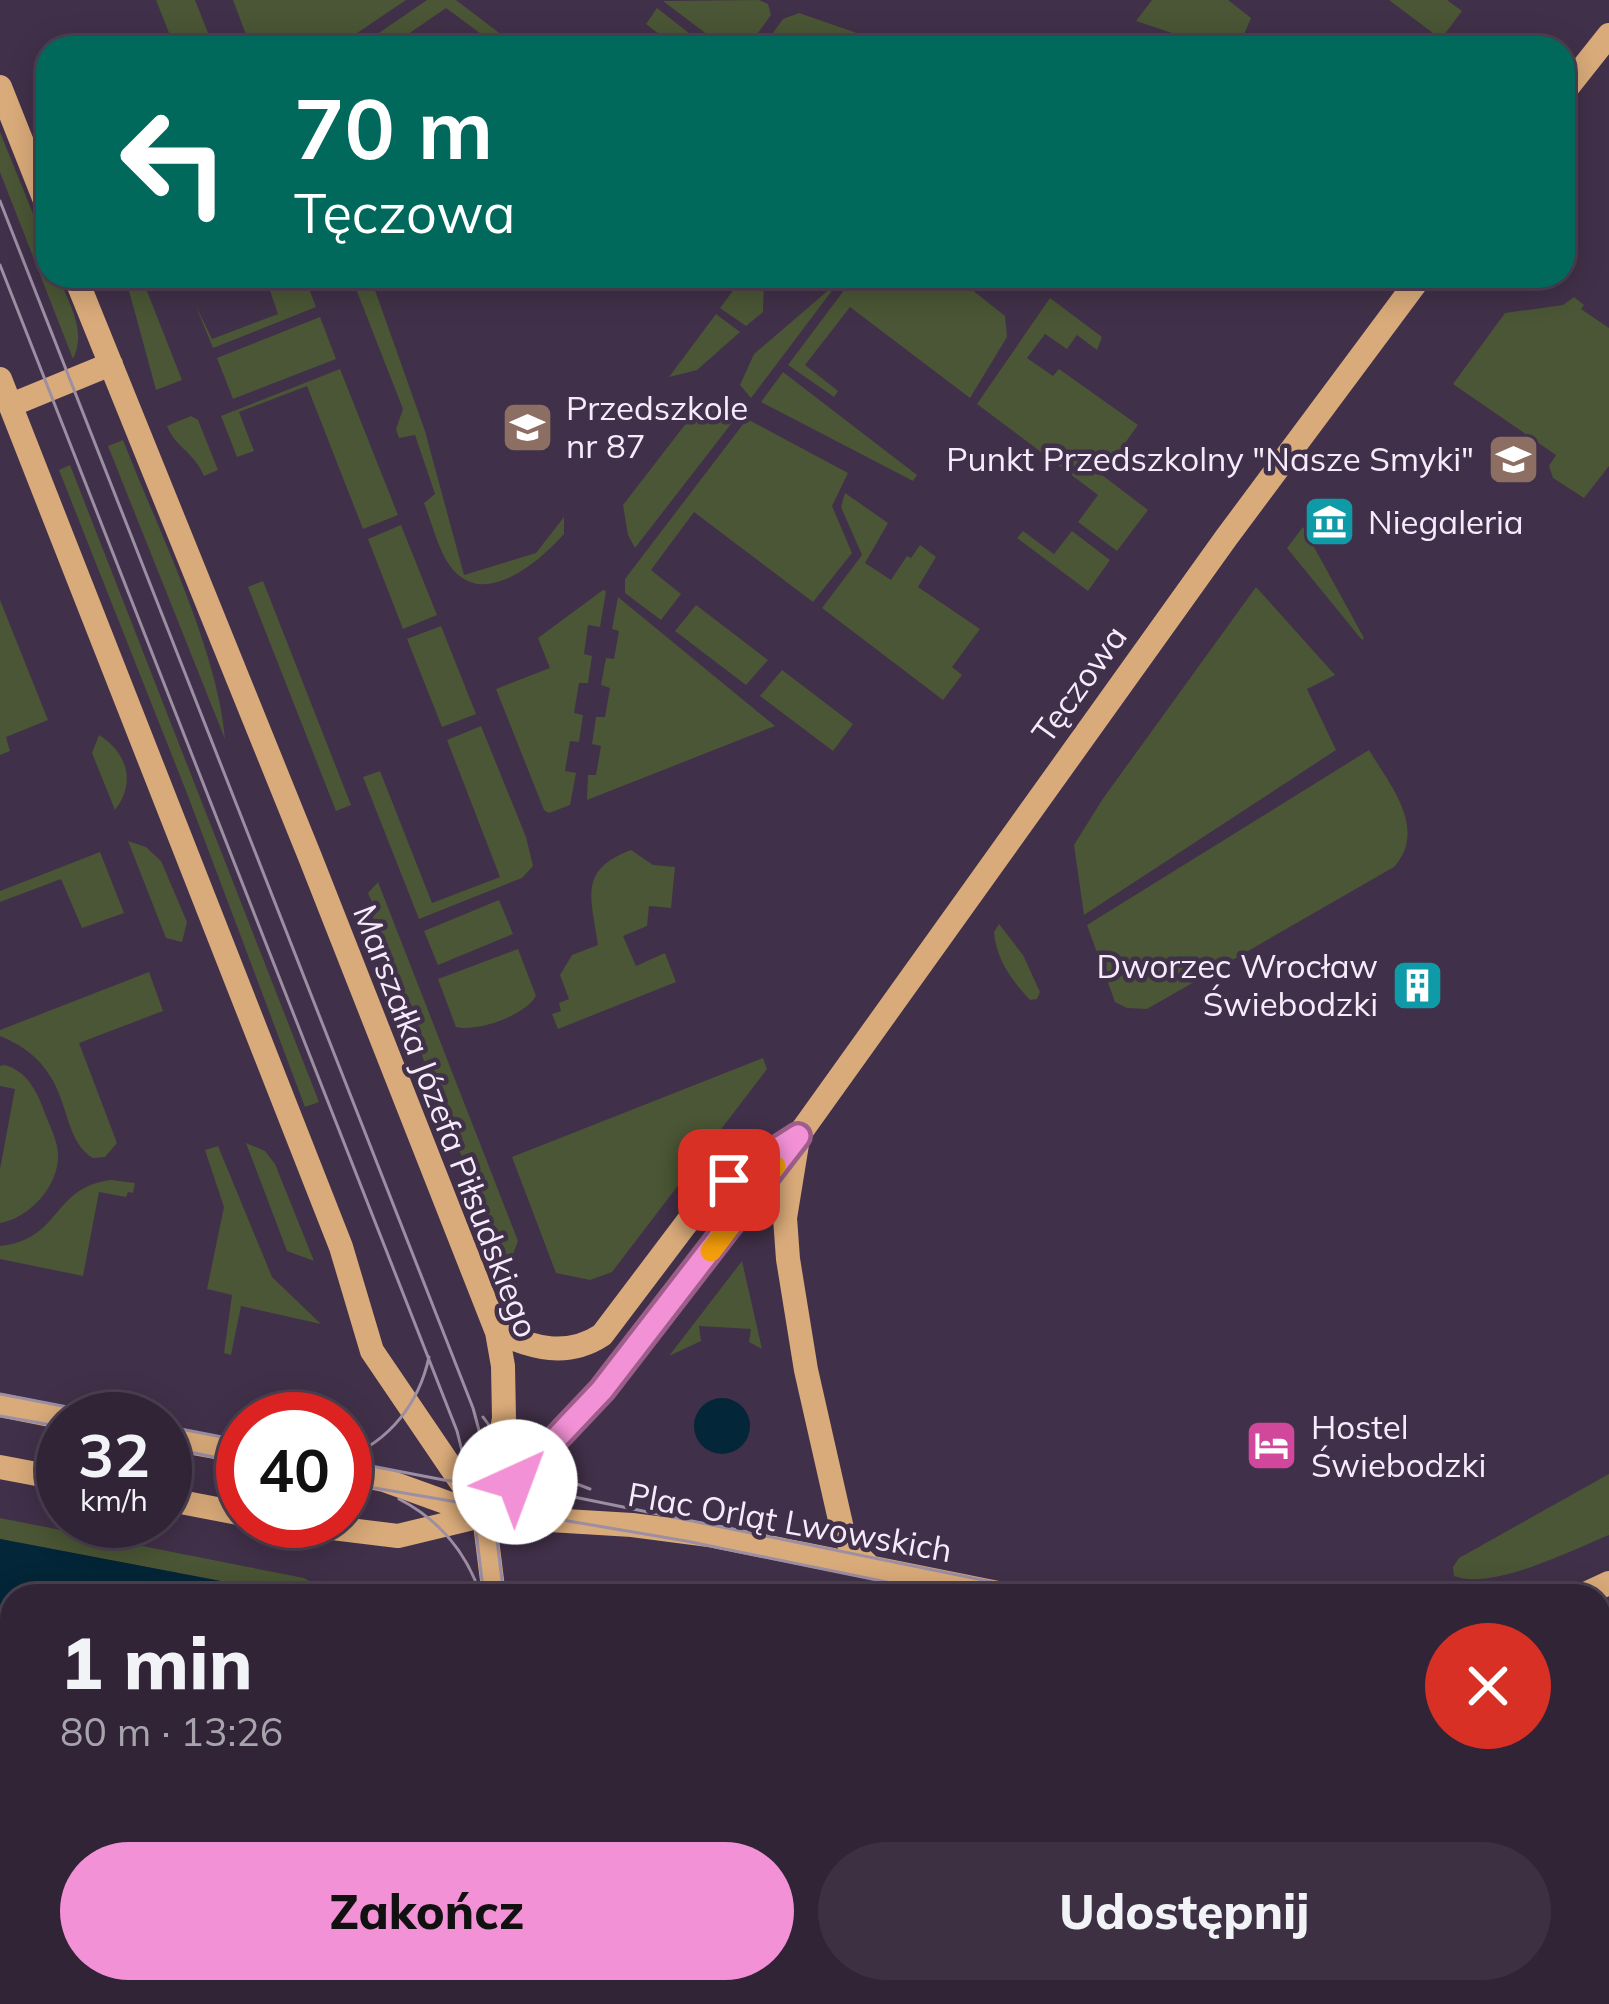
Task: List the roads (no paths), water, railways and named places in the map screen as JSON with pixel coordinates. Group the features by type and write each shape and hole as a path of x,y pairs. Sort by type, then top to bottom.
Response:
{"street":[{"path":"1575,78 1609,34"},
{"path":"0,87 36,178"},
{"name":"Marszałka Józefa Piłsudskiego","path":"80,288 497,1332 504,1419 484,1516"},
{"name":"Tęczowa","path":"484,1516 602,1390 798,1136 1139,658 1412,288"},
{"path":"10,405 111,364"},
{"path":"0,379 341,1246 372,1351 484,1516 492,1584"},
{"path":"798,1136 785,1218 806,1370 843,1533 870,1567"},
{"name":"Tęczowa","path":"497,1332 528,1346 556,1350 584,1346 602,1335 707,1196 798,1136"},
{"path":"0,1405 36,1412"},
{"path":"0,1467 36,1474"},
{"path":"372,1478 484,1516"},
{"path":"372,1533 398,1536 484,1516"},
{"name":"Plac Orląt Lwowskich","path":"484,1516 710,1535 954,1584"}],"water":[{"path":"722,1398 742,1406 750,1426 742,1446 722,1454 702,1446 694,1426 702,1406"},
{"path":"0,1539 36,1548 237,1584 0,1584"}],"tram line":[{"path":"0,201 473,1408 487,1460 502,1584"},
{"path":"0,265 457,1431 470,1483 483,1584"},
{"path":"372,1444 410,1405 429,1357"},
{"path":"0,1394 36,1401"},
{"path":"0,1416 36,1422"},
{"path":"483,1417 530,1462 590,1489"},
{"path":"192,1431 216,1436"},
{"path":"192,1453 216,1457"},
{"path":"372,1466 574,1497 1002,1584"},
{"path":"372,1488 686,1541 896,1584"},
{"path":"399,1499 444,1532 475,1580"}],"place":[{"name":"Przedszkole nr 87","path":"527,427"},
{"name":"Punkt Przedszkolny \"Nasze Smyki\"","path":"1513,459"},
{"name":"Niegaleria","path":"1329,522"},
{"name":"Dworzec Wrocław Świebodzki","path":"1417,985"},
{"name":"Hostel Świebodzki","path":"1272,1446"}]}
